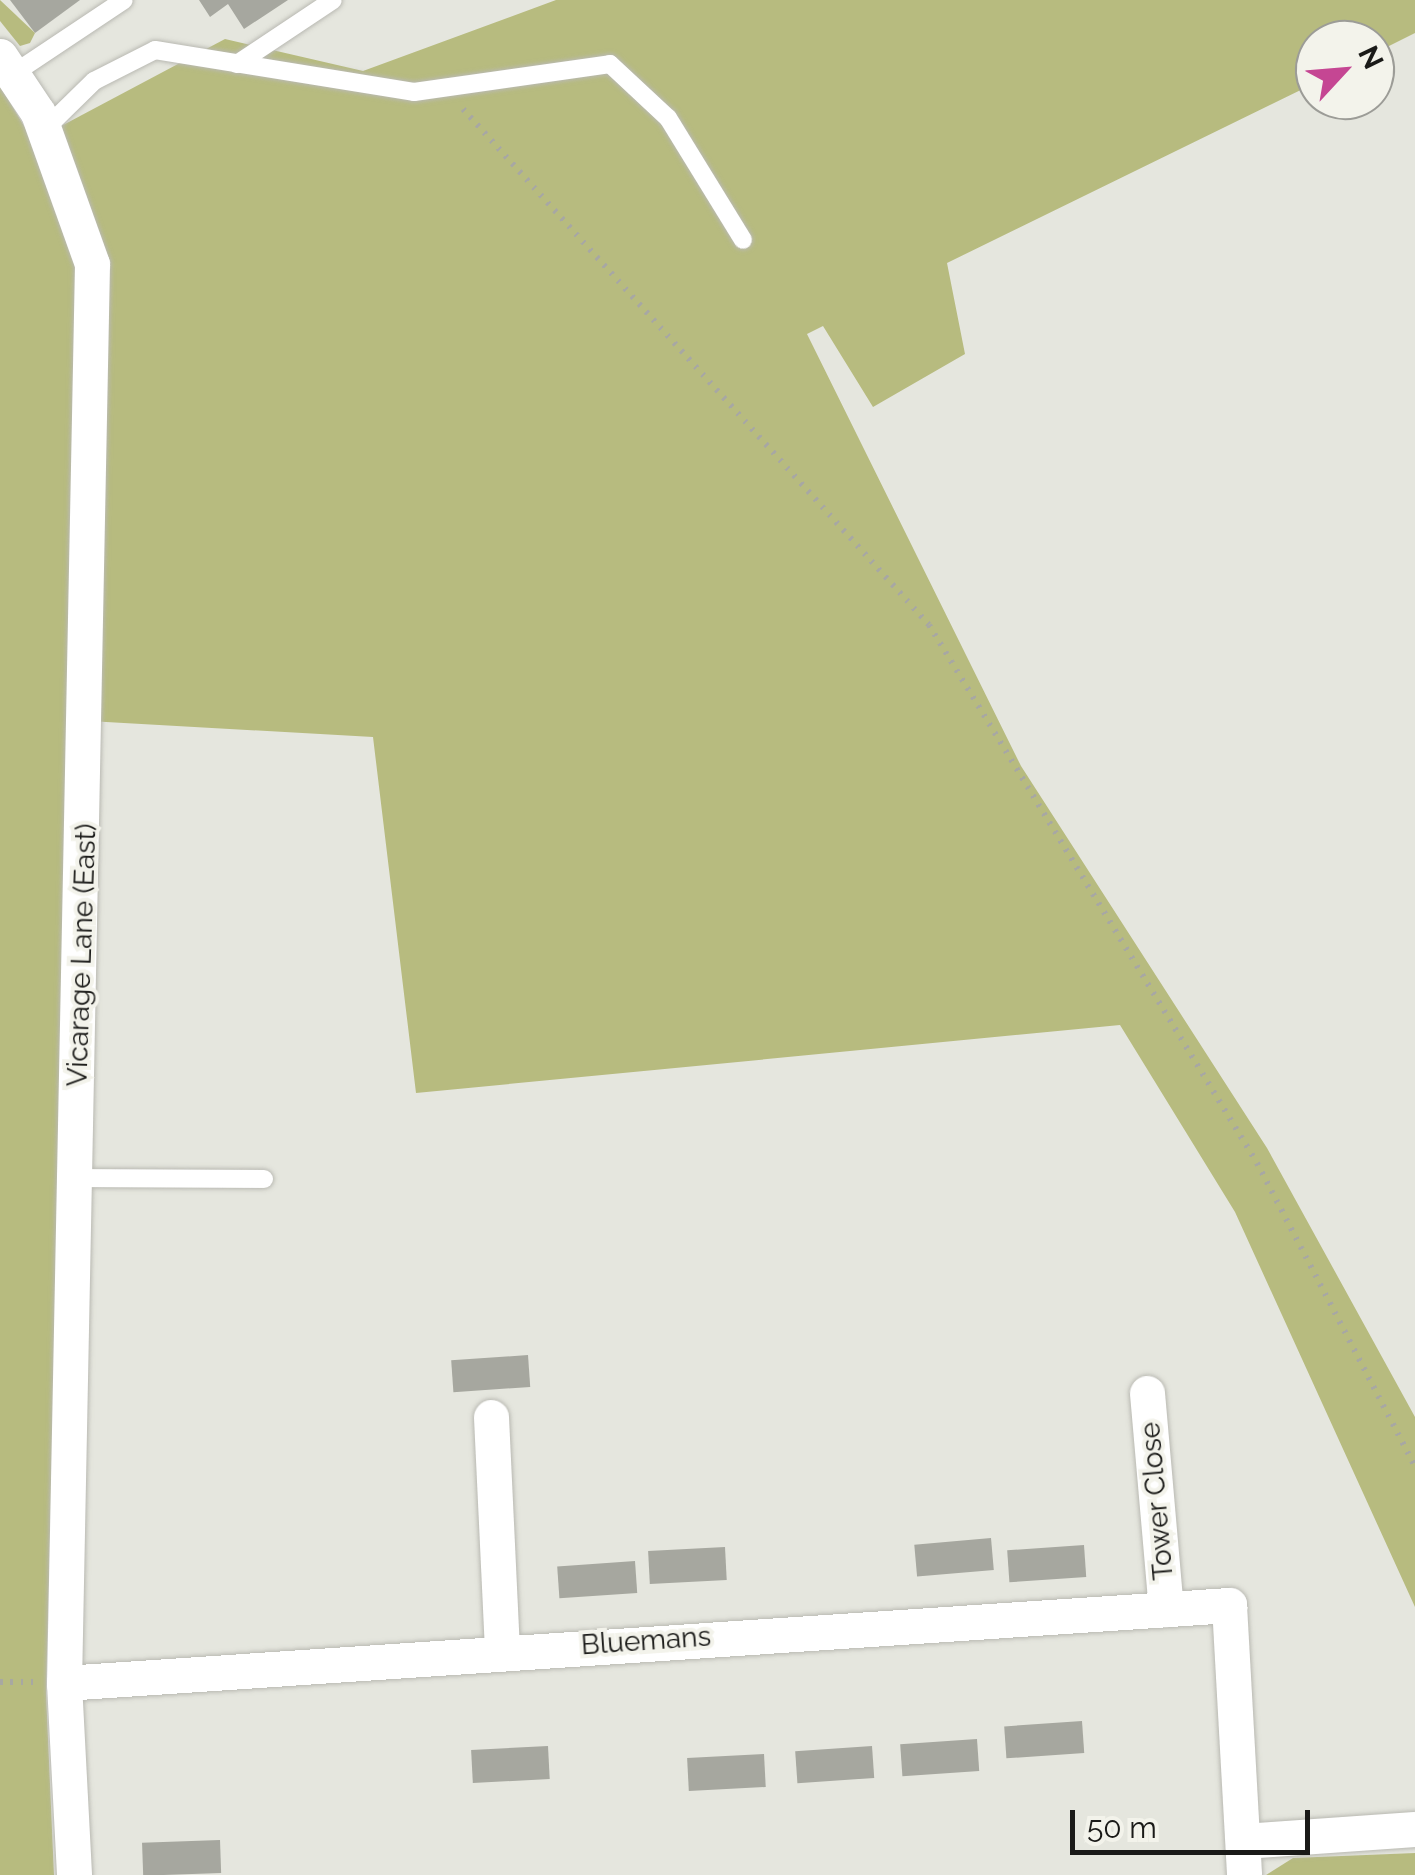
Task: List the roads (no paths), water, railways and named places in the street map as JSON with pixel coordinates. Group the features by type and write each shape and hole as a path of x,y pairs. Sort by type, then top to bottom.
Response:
{"street":[{"name":"Vicarage Lane (East)","path":"7,65 44,130 92,264 64,1683 74,1875"},
{"name":"Tower Close","path":"1147,1393 1166,1609"},
{"path":"491,1417 502,1650"},
{"name":"Bluemans","path":"64,1683 502,1650 1229,1605 1244,1858"},
{"path":"1244,1858 1415,1829"}],"lane":[{"path":"7,65 124,0"},
{"path":"237,64 333,0"},
{"path":"44,130 127,57 155,50 357,90 446,90 590,62 625,71 668,118 743,240"},
{"path":"74,1178 264,1179"}]}
